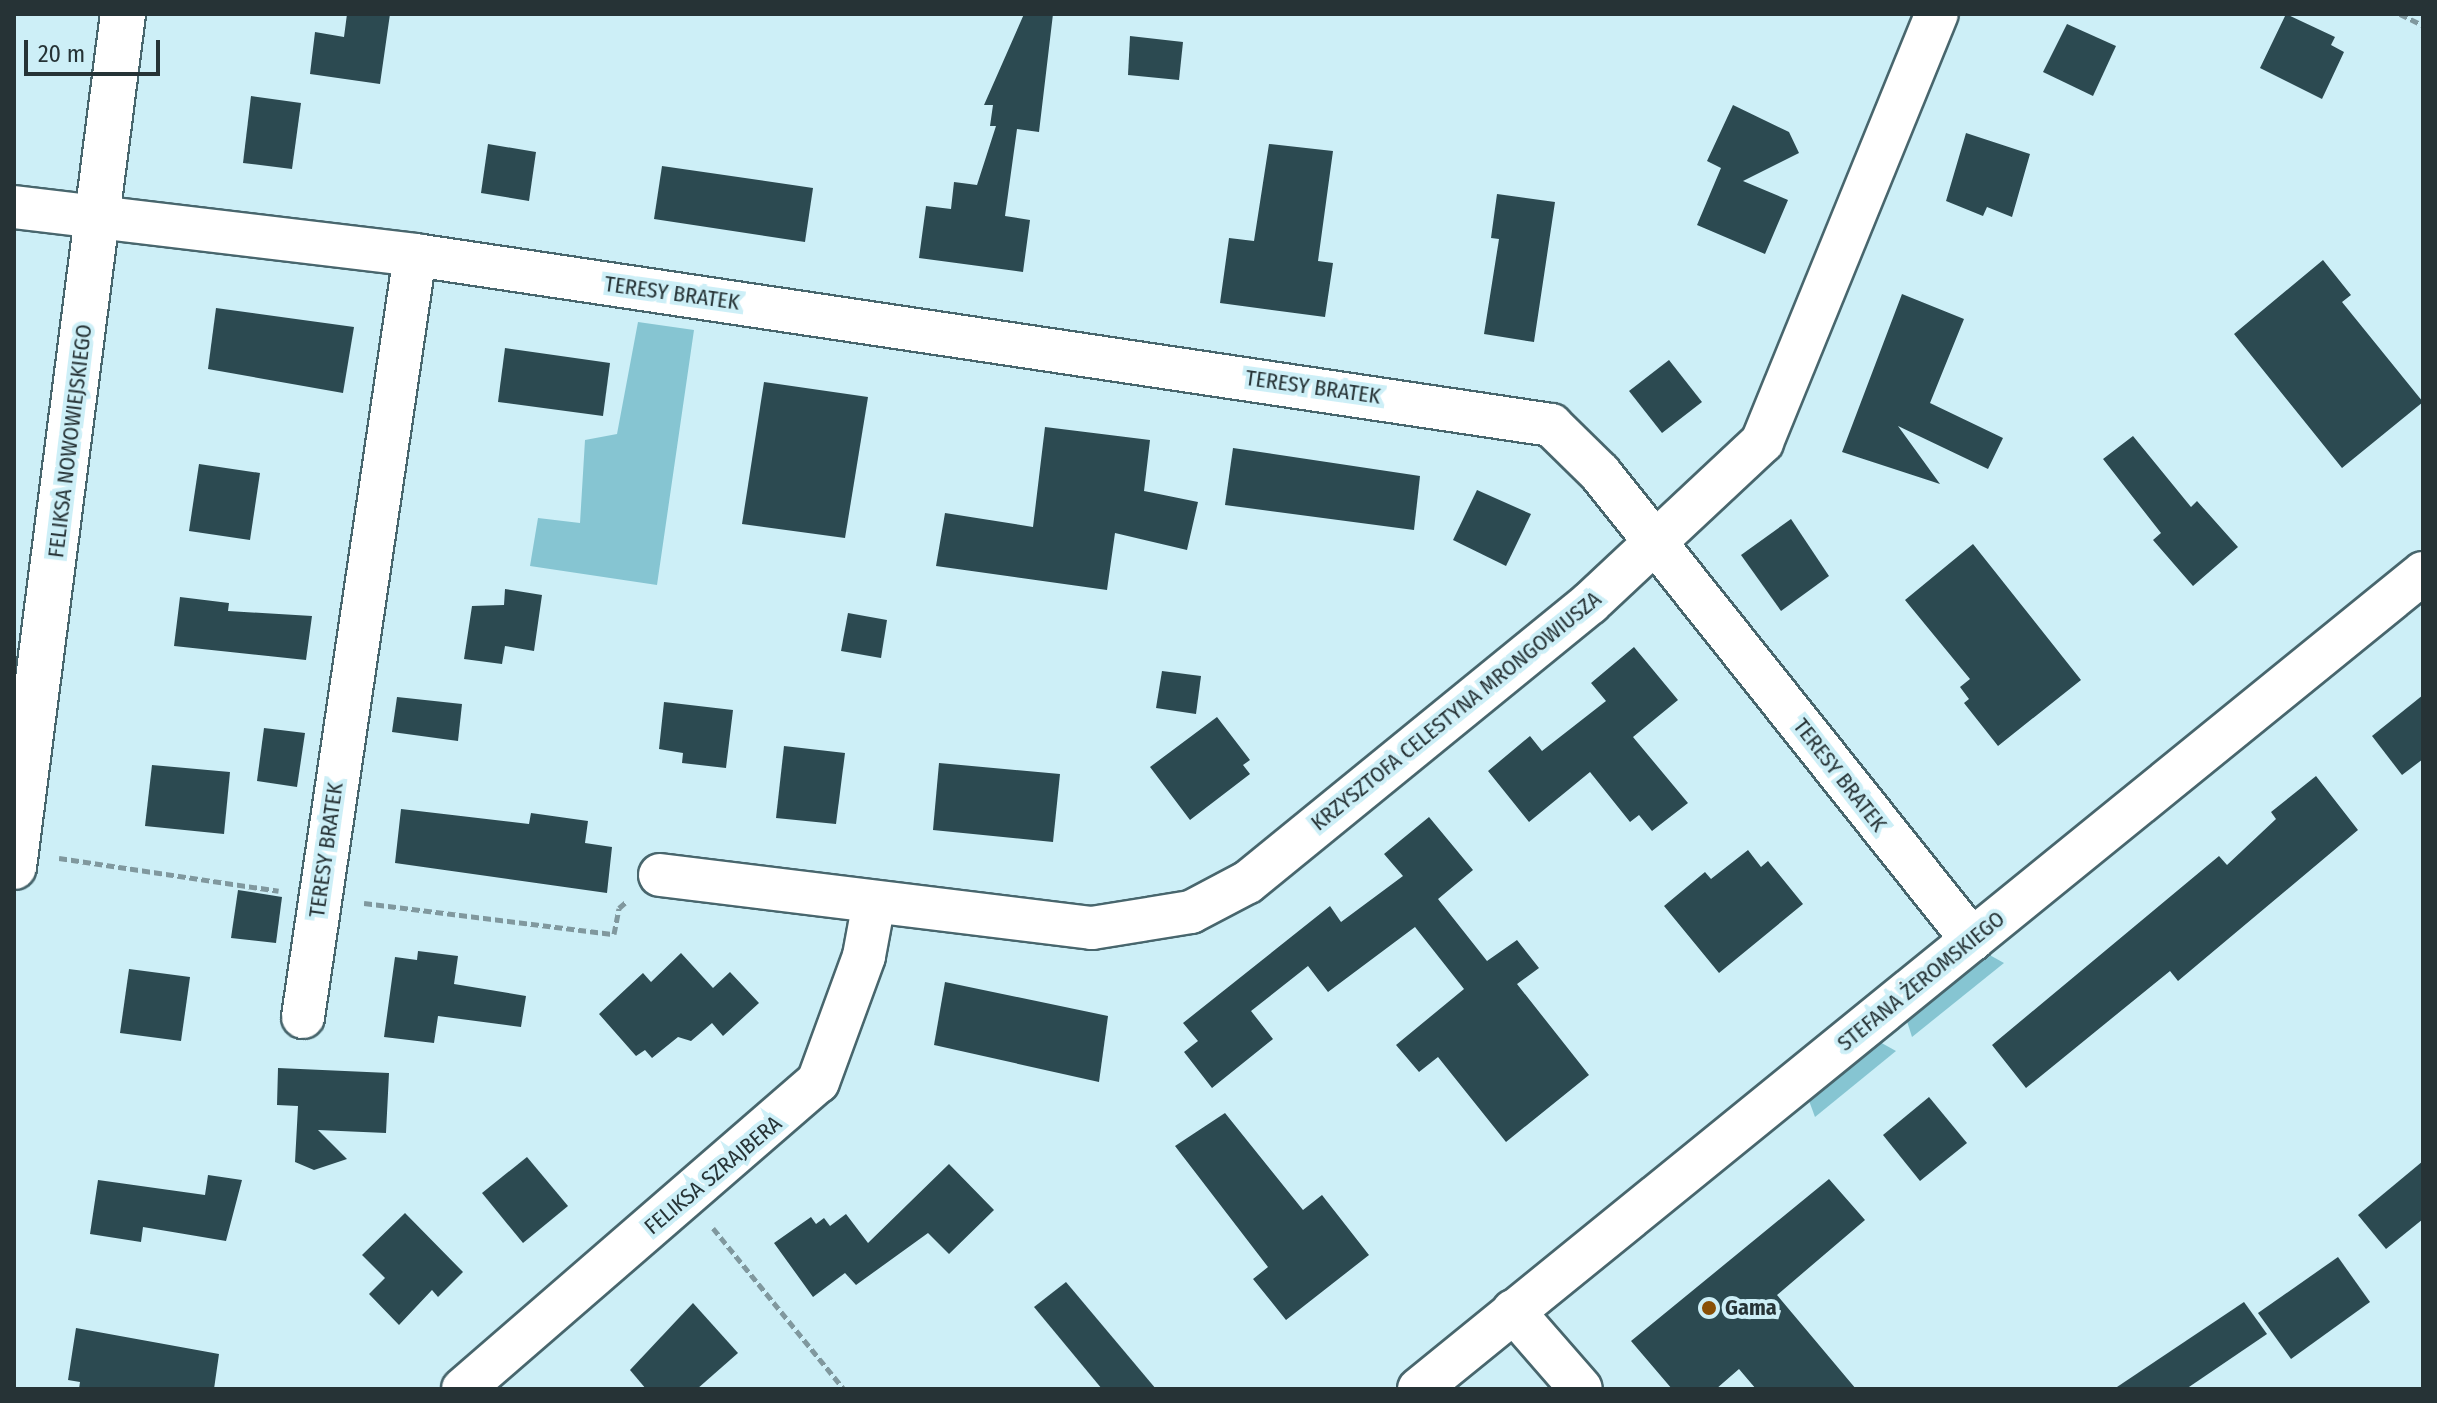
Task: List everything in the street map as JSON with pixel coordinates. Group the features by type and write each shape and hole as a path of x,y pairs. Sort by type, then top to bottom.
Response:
{"street":[{"name":"FELIKSA NOWOWIEJSKIEGO","path":"14,867 123,14"},
{"name":"KRZYSZTOFA CELESTYNA MRONGOWIUSZA","path":"660,875 1092,928 1191,912 1248,882 1655,543 1762,442 1937,14"},
{"name":"TERESY BRATEK","path":"14,207 99,213 415,255 1535,420 1572,440 1972,940"},
{"name":"TERESY BRATEK","path":"303,1017 415,255"},
{"name":"STEFANA ŻEROMSKIEGO","path":"1419,1389 2423,573"},
{"name":"FELIKSA SZRAJBERA","path":"463,1389 818,1082 864,956 874,902"},
{"path":"1513,1311 1581,1389"}],"path":[{"path":"2400,14 2423,25"},
{"path":"688,1196 844,1389"}],"shaded area":[{"path":"638,322 694,330 657,585 530,566 538,518 580,523 585,440 617,434"},
{"path":"1986,953 2004,963 1912,1037 1906,1018"},
{"path":"1878,1041 1896,1051 1815,1117 1808,1098"}],"building":[{"path":"347,14 390,14 380,84 310,74 315,32 344,37"},
{"path":"1024,14 1053,14 1039,132 1017,129 1005,216 1030,220 1023,272 919,258 926,206 951,209 954,182 977,185 996,126 990,126 993,105 984,105"},
{"path":"2286,14 2335,37 2331,45 2344,52 2322,99 2260,68"},
{"path":"2067,24 2116,46 2093,96 2043,72"},
{"path":"1130,36 1183,42 1179,80 1128,75"},
{"path":"251,96 301,103 292,169 243,163"},
{"path":"1733,105 1789,132 1799,153 1743,181 1788,200 1765,254 1697,225 1721,168 1707,161"},
{"path":"1966,133 2030,154 2012,217 1987,207 1983,216 1946,201"},
{"path":"488,144 536,152 529,201 481,193"},
{"path":"1269,144 1333,151 1318,261 1333,263 1325,317 1220,303 1229,238 1254,241"},
{"path":"662,166 813,188 805,242 654,219"},
{"path":"1497,194 1555,202 1534,342 1484,334 1499,239 1491,238"},
{"path":"2323,260 2351,295 2342,302 2423,402 2342,468 2234,334"},
{"path":"1902,294 1964,319 1930,403 2003,438 1988,469 1898,426 1940,484 1842,452"},
{"path":"216,308 354,327 343,393 208,369"},
{"path":"505,348 610,363 603,416 498,402"},
{"path":"1669,360 1702,402 1662,433 1629,391"},
{"path":"764,382 868,397 845,538 742,524"},
{"path":"1045,427 1150,440 1144,491 1198,502 1187,550 1115,533 1107,590 936,566 945,513 1033,527"},
{"path":"2133,436 2191,507 2197,501 2238,547 2193,586 2153,540 2161,533 2103,459"},
{"path":"1233,448 1420,476 1414,530 1225,505"},
{"path":"199,464 260,473 250,540 189,531"},
{"path":"1477,490 1531,514 1506,566 1453,540"},
{"path":"1791,519 1829,576 1781,611 1741,555"},
{"path":"1973,544 2081,680 1998,746 1964,703 1969,699 1960,687 1970,679 1905,600"},
{"path":"505,589 542,595 534,651 505,646 502,664 464,659 472,606 504,605"},
{"path":"180,597 229,603 228,611 312,616 306,660 174,646"},
{"path":"848,613 887,620 881,658 841,651"},
{"path":"1634,647 1678,700 1633,737 1688,803 1652,831 1639,815 1630,822 1590,772 1529,822 1488,771 1530,736 1542,751 1606,701 1591,683"},
{"path":"1162,671 1201,676 1196,714 1156,708"},
{"path":"2423,695 2423,759 2402,775 2372,736"},
{"path":"397,697 462,704 458,741 392,732"},
{"path":"664,702 733,710 726,768 682,763 683,753 659,749"},
{"path":"1217,717 1250,760 1243,765 1250,774 1190,820 1150,767"},
{"path":"264,728 305,733 297,787 257,781"},
{"path":"784,746 845,753 836,824 776,818"},
{"path":"939,763 1060,774 1053,842 933,830"},
{"path":"152,765 230,772 224,834 145,826"},
{"path":"2316,776 2358,830 2178,981 2170,971 2026,1088 1992,1045 2219,856 2227,865 2276,819 2271,812"},
{"path":"401,809 529,824 531,813 588,821 585,843 612,847 607,893 395,863"},
{"path":"1429,817 1473,870 1438,899 1487,961 1517,940 1539,968 1517,984 1589,1075 1506,1142 1438,1057 1419,1072 1396,1045 1464,989 1415,927 1328,992 1308,966 1251,1011 1273,1039 1212,1088 1184,1052 1198,1041 1183,1023 1330,906 1341,922 1403,876 1384,854"},
{"path":"1748,850 1761,867 1768,861 1803,904 1719,973 1664,906 1705,872 1711,879"},
{"path":"238,890 282,897 276,943 231,938"},
{"path":"418,951 458,956 454,984 526,996 521,1027 438,1016 434,1043 384,1037 395,957 417,960"},
{"path":"681,953 713,988 730,972 759,1003 723,1036 712,1023 691,1041 678,1037 652,1058 645,1050 636,1056 599,1014 643,973 651,982"},
{"path":"129,969 190,977 181,1041 120,1033"},
{"path":"945,982 1108,1016 1099,1082 934,1045"},
{"path":"278,1068 389,1073 386,1133 318,1130 347,1159 314,1170 295,1162 298,1106 277,1105"},
{"path":"1929,1097 1967,1143 1920,1181 1883,1135"},
{"path":"1225,1113 1303,1210 1322,1195 1369,1255 1286,1320 1253,1279 1268,1267 1175,1146"},
{"path":"527,1157 568,1206 523,1243 482,1193"},
{"path":"2423,1161 2423,1219 2386,1249 2358,1215"},
{"path":"949,1164 994,1210 949,1254 928,1233 856,1285 845,1273 813,1297 774,1243 811,1217 816,1224 824,1218 830,1226 846,1214 868,1243"},
{"path":"208,1175 242,1180 226,1241 143,1227 141,1242 90,1234 98,1180 205,1195"},
{"path":"1829,1179 1865,1220 1777,1295 1856,1389 1756,1389 1739,1369 1716,1389 1672,1389 1631,1341"},
{"path":"405,1213 463,1272 438,1297 432,1290 399,1325 369,1294 385,1278 362,1255"},
{"path":"2338,1257 2370,1302 2291,1359 2258,1313"},
{"path":"1066,1282 1156,1389 1102,1389 1034,1307"},
{"path":"2244,1302 2267,1334 2186,1389 2114,1389"},
{"path":"693,1303 738,1353 697,1389 646,1389 630,1370"},
{"path":"76,1328 219,1354 214,1389 79,1389 80,1382 68,1380"}],"place":[{"name":"Gama","path":"1709,1308"}]}
